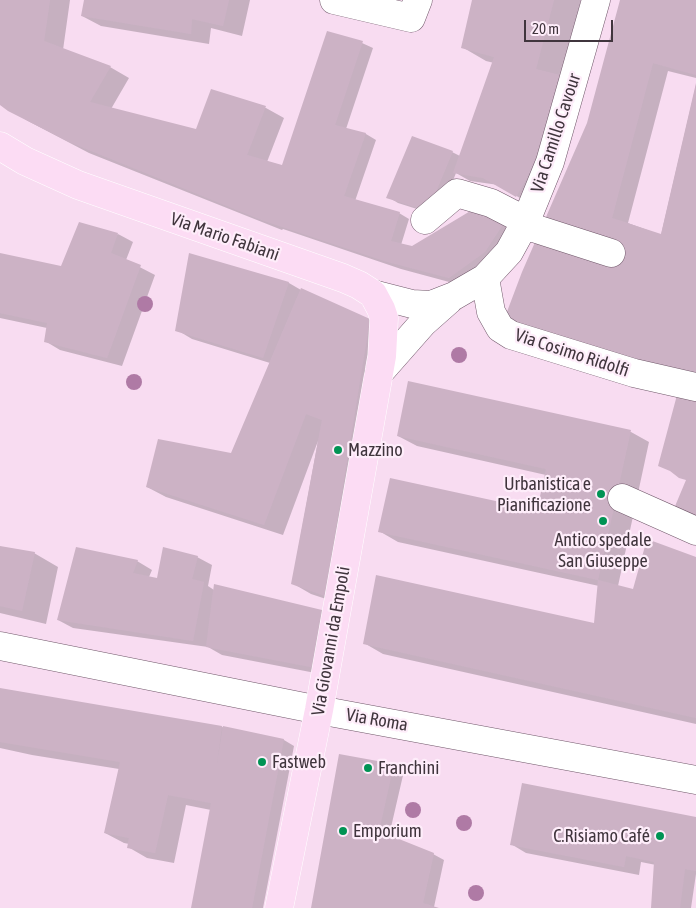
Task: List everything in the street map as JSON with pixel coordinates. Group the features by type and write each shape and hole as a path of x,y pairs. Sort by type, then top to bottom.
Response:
{"main road":[{"name":"Via Mario Fabiani","path":"0,146 25,161 78,185 343,278 373,294"},
{"name":"Via Giovanni da Empoli","path":"279,908 319,710 382,356 384,318 373,294"}],"street":[{"path":"334,0 411,18 418,0"},
{"name":"Via Camillo Cavour","path":"454,296 486,278 509,252 525,223 550,162 596,0"},
{"path":"425,220 457,193 491,203 525,223 611,253"},
{"name":"Via Cosimo Ridolfi","path":"486,278 492,312 500,328 511,334 634,373 696,387"},
{"name":"Via Mario Fabiani","path":"373,294 412,304 432,305 454,296"},
{"path":"379,373 423,323 454,296"},
{"path":"622,498 696,531"},
{"name":"Via Roma","path":"0,646 319,710 696,780"}],"building":[{"path":"0,0 50,0 44,41 111,66 90,102 196,129 211,89 266,106 247,155 282,165 327,31 363,41 335,125 366,133 344,196 400,212 391,241 412,246 482,204 504,223 485,252 449,278 384,261 264,221 69,142 8,111 0,105"},
{"path":"84,0 229,0 223,26 192,19 191,34 81,16"},
{"path":"472,0 554,0 536,69 564,76 549,128 527,178 516,197 483,178 453,173 494,57 461,48"},
{"path":"620,0 696,0 696,75 653,63 612,218 661,234 696,83 696,379 608,356 505,317 522,272 587,123"},
{"path":"412,136 453,151 428,211 386,198"},
{"path":"79,222 118,233 111,253 141,265 107,358 44,342 47,323 0,313 0,253 61,266"},
{"path":"189,253 289,282 263,358 175,331"},
{"path":"301,288 370,319 325,596 291,584 322,420 306,414 264,525 146,487 158,439 231,453"},
{"path":"408,381 631,430 598,580 378,532 390,478 537,510 546,469 397,436"},
{"path":"677,395 696,398 696,522 673,511 686,480 658,466"},
{"path":"647,539 696,557 696,718 363,644 376,575 594,623 598,580 633,589"},
{"path":"0,546 35,552 22,611 0,606"},
{"path":"76,547 138,560 133,573 157,578 163,547 198,556 192,579 204,582 193,641 57,620"},
{"path":"214,584 322,610 316,668 206,647"},
{"path":"0,688 222,726 216,770 223,726 284,739 252,908 191,908 211,803 168,795 155,853 127,848 129,838 104,833 120,762 0,742"},
{"path":"339,754 394,764 379,831 434,853 423,903 439,908 311,908"},
{"path":"522,783 696,817 696,871 685,869 680,908 651,908 654,862 626,856 624,867 510,845"}],"place":[{"name":"Mazzino","path":"338,450"},
{"name":"Urbanistica e Pianificazione","path":"601,494"},
{"name":"Antico spedale San Giuseppe","path":"603,521"},
{"name":"Fastweb","path":"262,762"},
{"name":"Franchini","path":"368,768"},
{"name":"Emporium","path":"343,831"},
{"name":"C.Risiamo Café","path":"660,836"}]}
